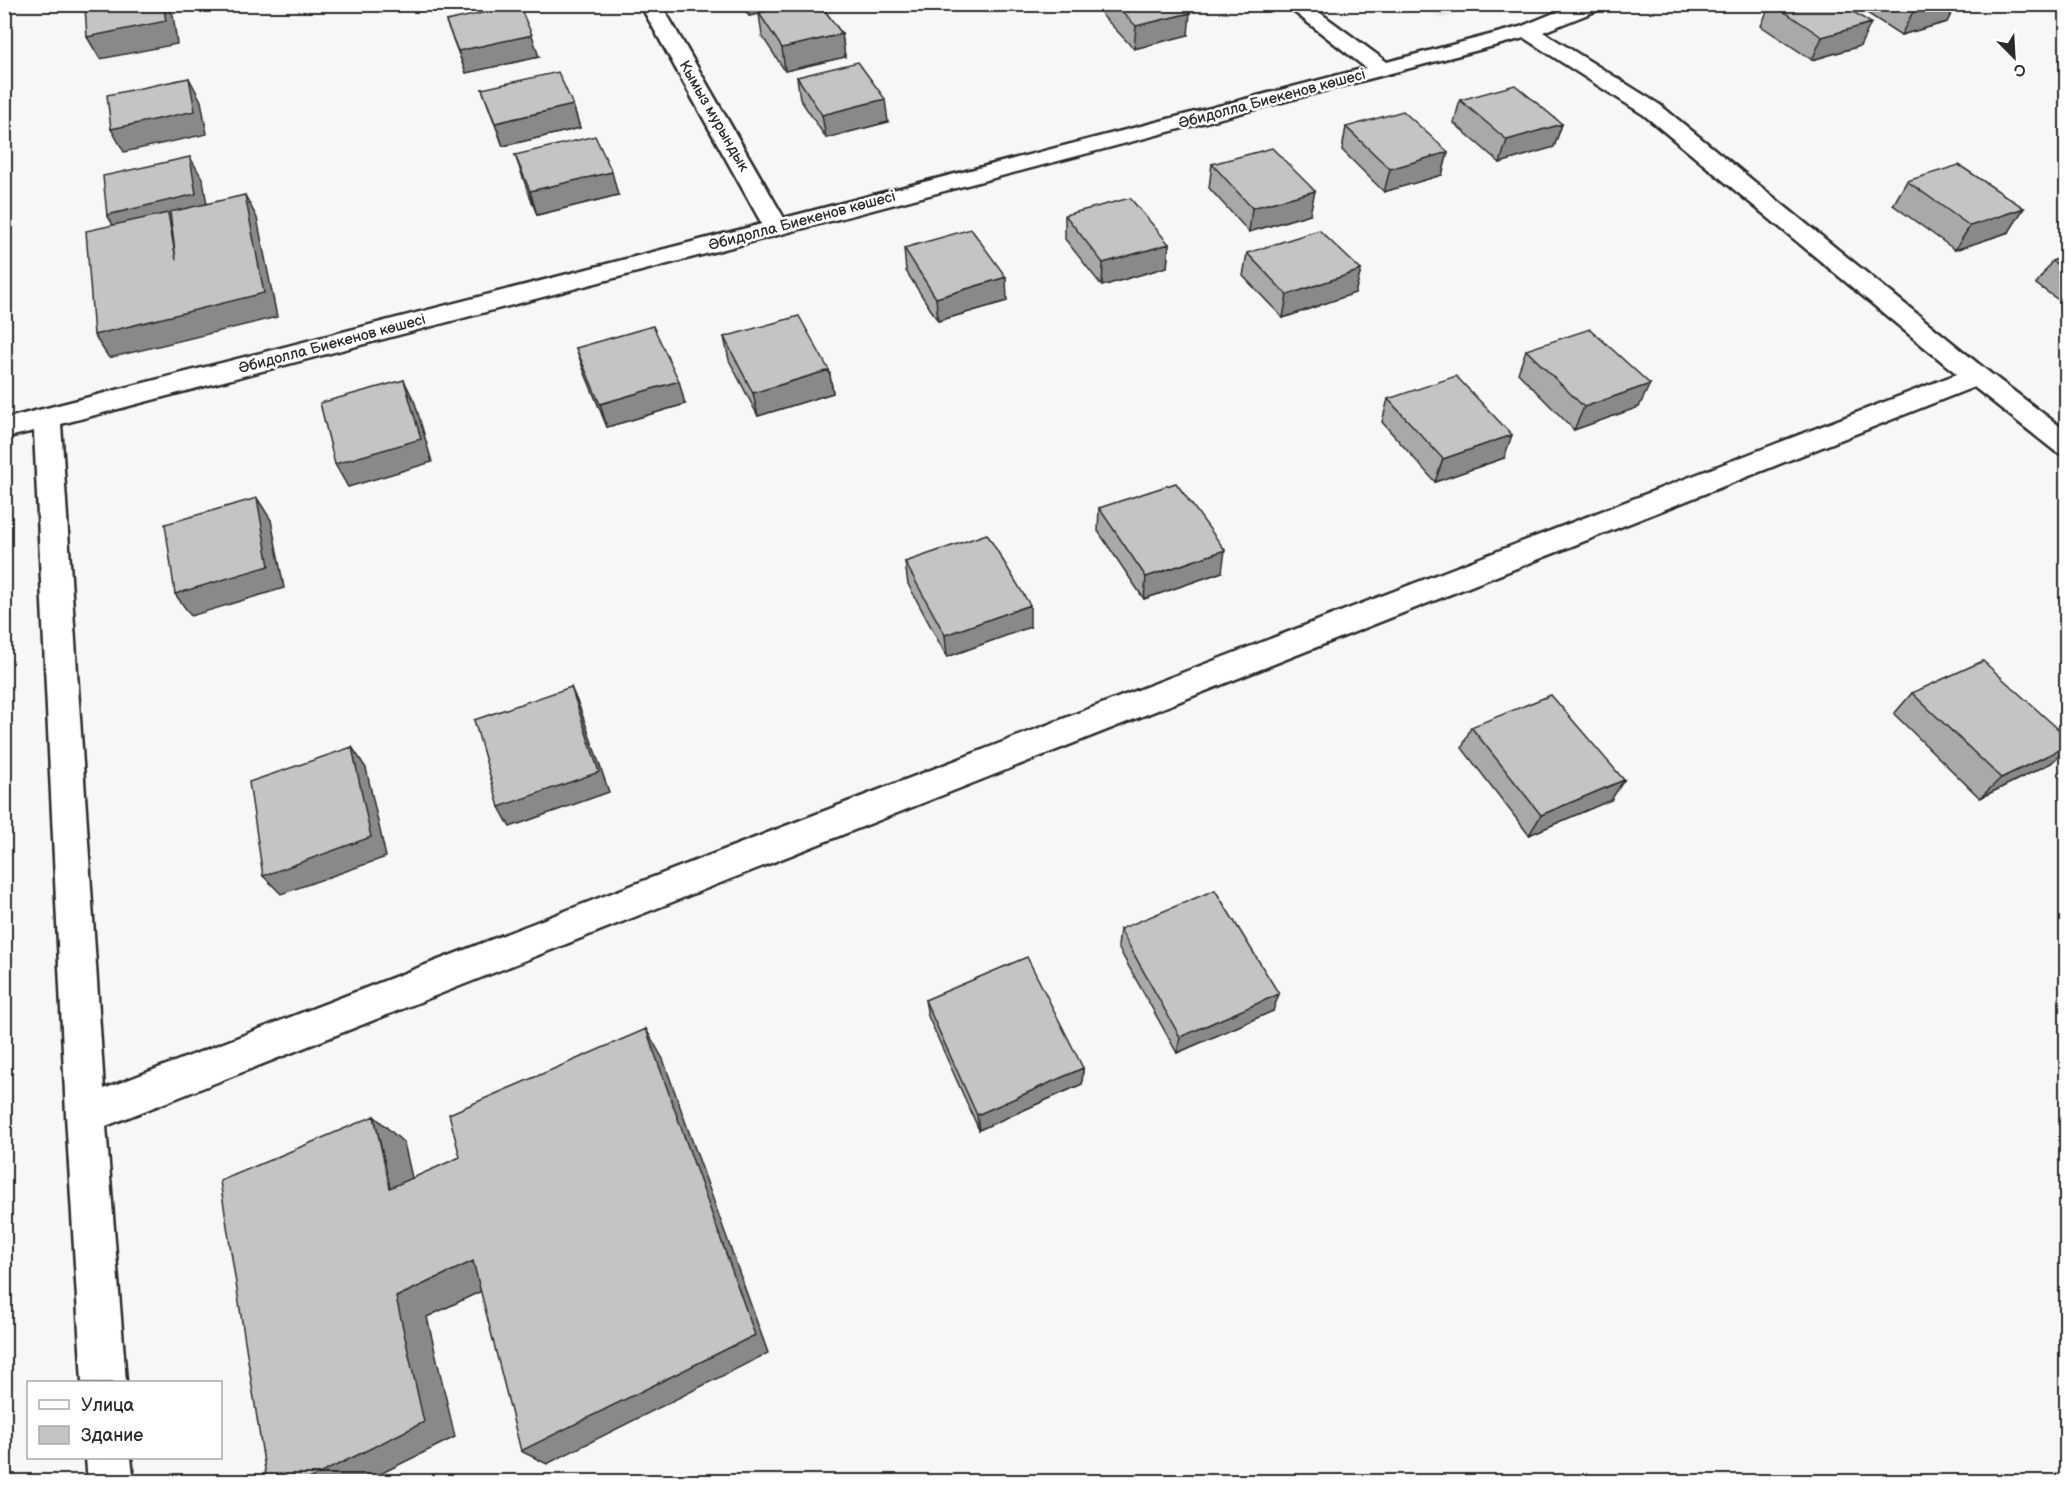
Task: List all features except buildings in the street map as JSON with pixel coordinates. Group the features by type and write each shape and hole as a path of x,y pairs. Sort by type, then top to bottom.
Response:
{"street":[{"name":"Кымыз мурындык","path":"650,4 777,228"},
{"path":"1294,4 1383,70"},
{"name":"Әбидолла Биекенов көшесі","path":"4,429 1383,70 1527,31 1596,4"},
{"path":"1527,31 1652,110 1977,376 2067,445"},
{"path":"86,1115 1977,376"},
{"path":"47,418 86,1115 104,1381"},
{"path":"109,1459 111,1482"}],"shaded area":[{"path":"1420,5 1477,5 1442,19"}]}
